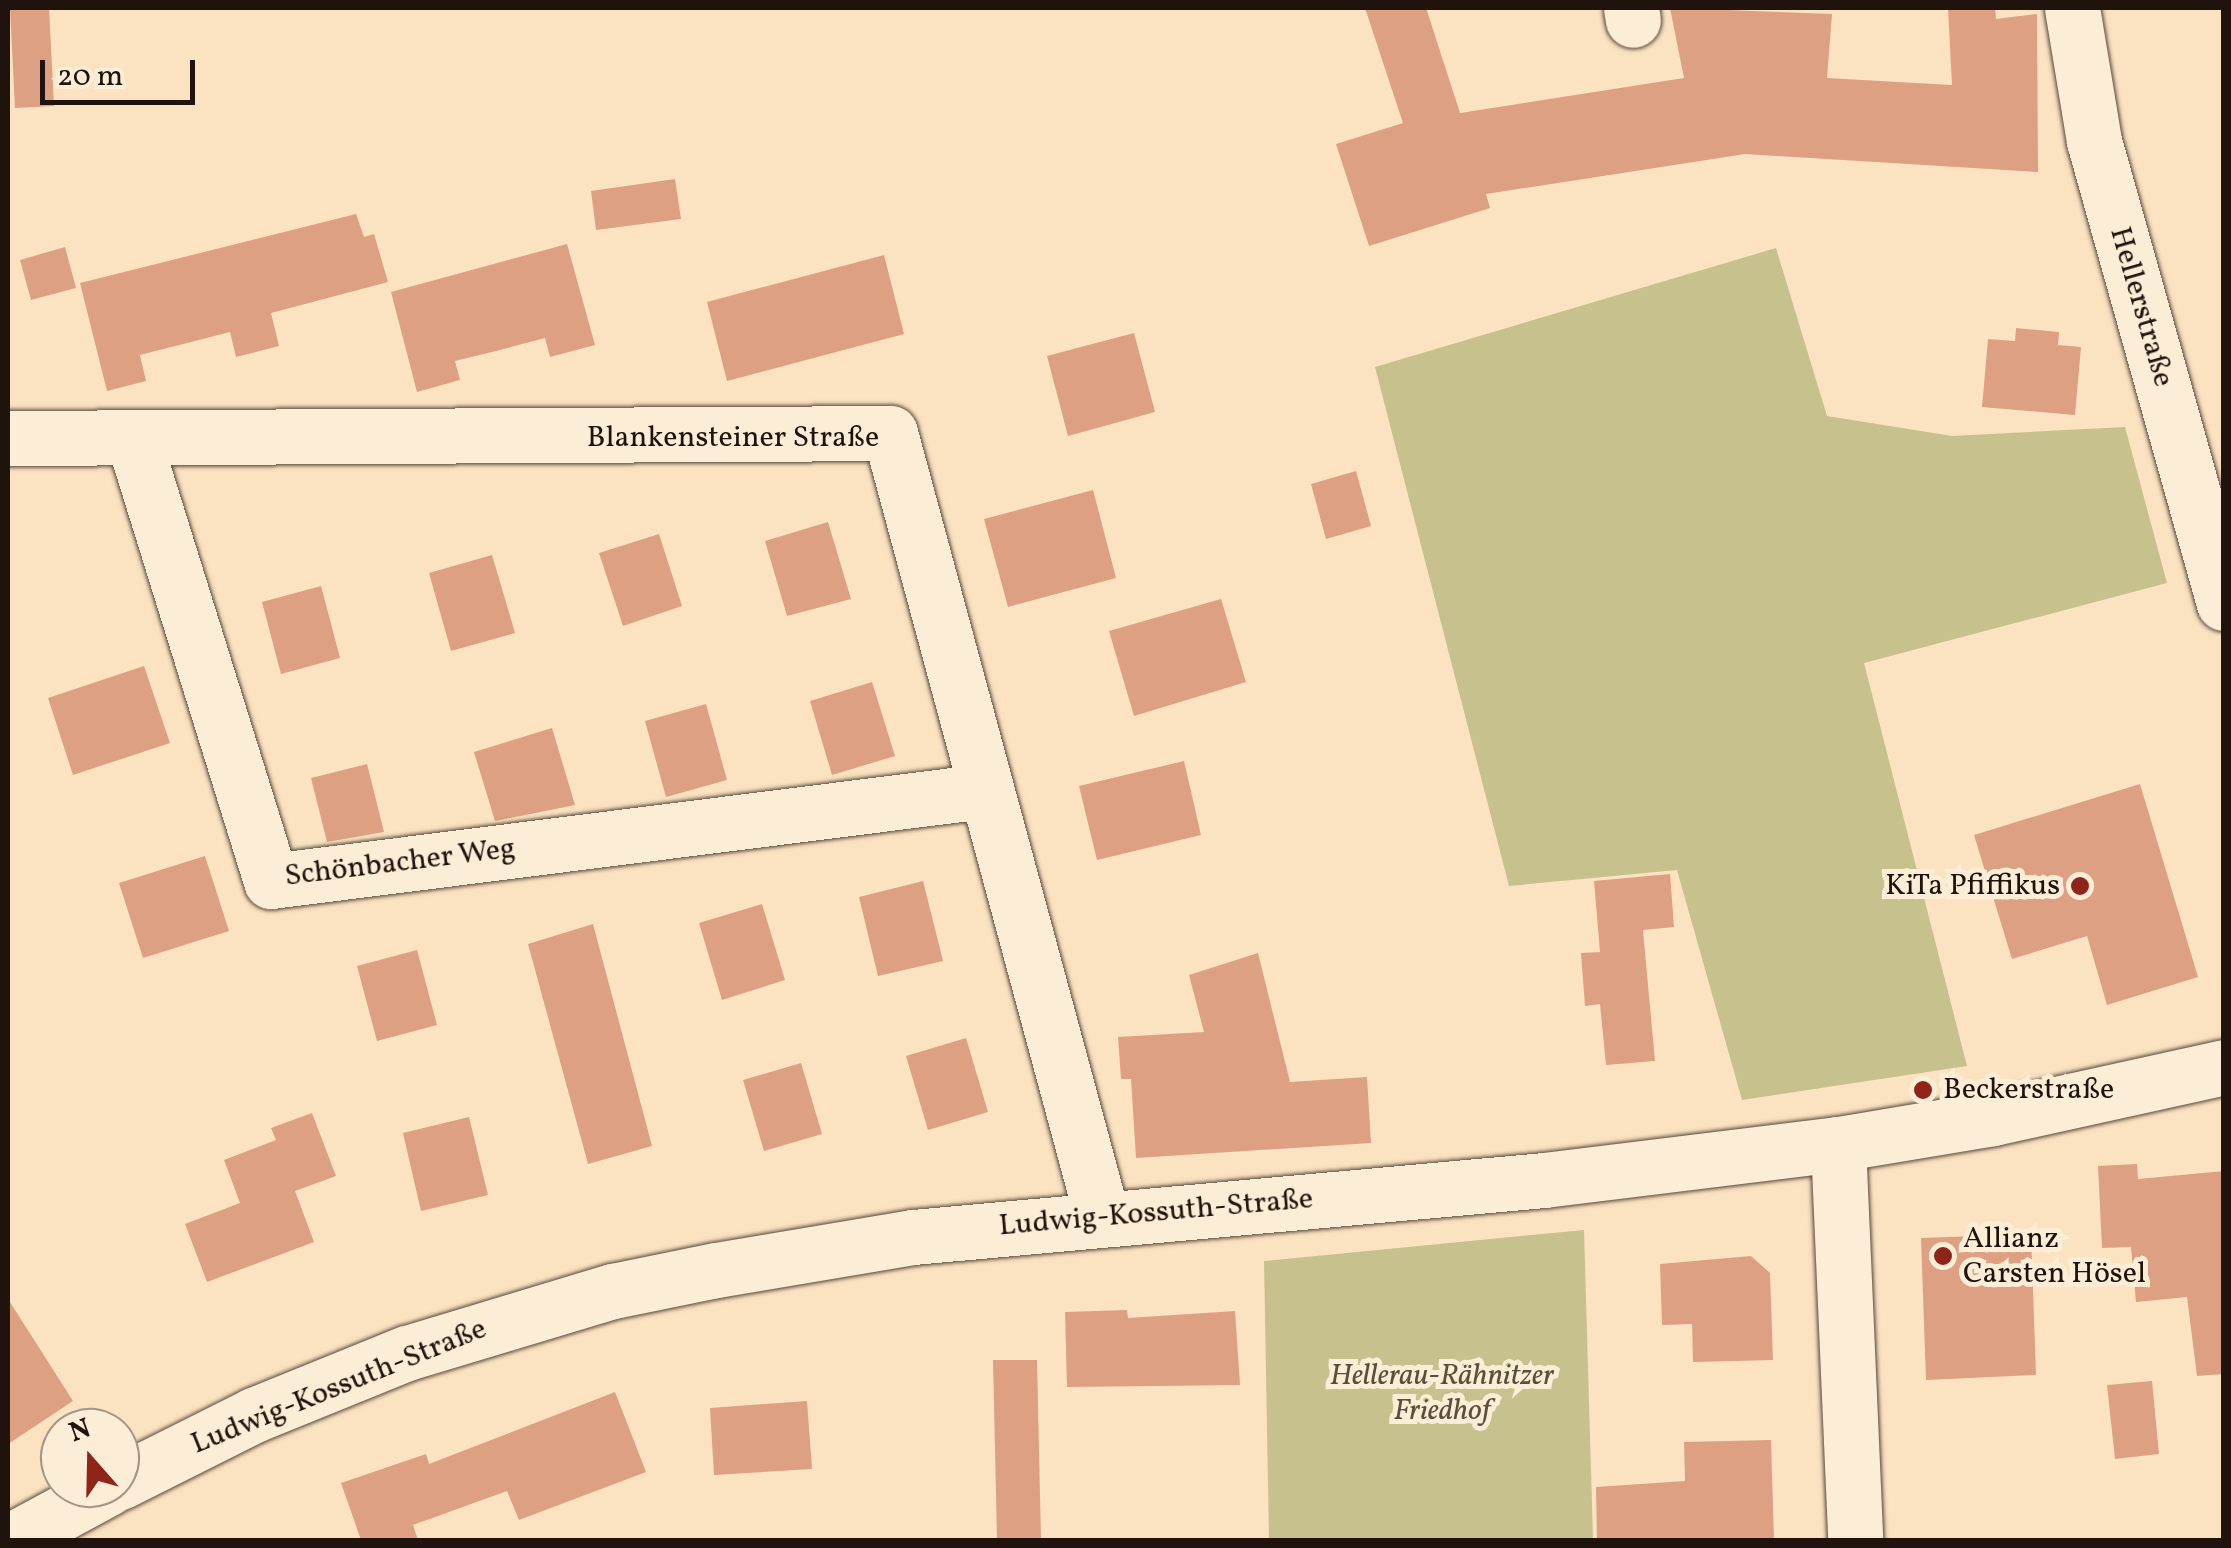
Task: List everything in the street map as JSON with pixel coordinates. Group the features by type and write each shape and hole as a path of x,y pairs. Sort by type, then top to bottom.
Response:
{"street":[{"name":"Hellerstraße","path":"2072,8 2094,141 2224,603"},
{"name":"Blankensteiner Straße","path":"8,438 134,441 890,434 1102,1217"},
{"name":"Schönbacher Weg","path":"134,441 271,881 984,790"},
{"name":"Ludwig-Kossuth-Straße","path":"140,1472 254,1415 407,1353 613,1291 816,1251 1102,1217 1544,1180 1838,1144 1993,1118 2224,1066"},
{"path":"1838,1144 1855,1540"},
{"path":"12,1540 71,1508"}],"green space":[{"path":"1776,248 1827,416 1952,436 2125,427 2167,583 1864,663 1967,1066 1742,1100 1677,870 1509,886 1375,367"},
{"name":"Hellerau-Rähnitzer Friedhof","path":"1584,1230 1593,1540 1269,1540 1264,1261"}],"building":[{"path":"10,8 49,8 54,106 15,108"},
{"path":"1365,8 1426,8 1460,113 1684,78 1670,8 1832,14 1827,78 1952,85 1948,8 1995,8 1996,19 2037,14 2038,172 1745,154 1486,194 1490,208 1369,246 1336,144 1403,123"},
{"path":"675,179 681,219 596,230 591,191"},
{"path":"356,214 364,237 374,234 388,282 271,313 279,346 236,357 230,332 140,355 146,381 107,391 80,283"},
{"path":"567,244 595,345 550,357 545,338 455,361 460,380 417,392 391,292"},
{"path":"65,247 76,288 31,300 20,260"},
{"path":"884,255 904,334 727,381 707,302"},
{"path":"2016,328 2059,332 2058,345 2081,347 2075,415 1982,407 1988,339 2015,341"},
{"path":"1134,333 1155,412 1068,436 1047,356"},
{"path":"1356,471 1371,526 1326,539 1311,484"},
{"path":"1093,490 1116,578 1008,607 984,519"},
{"path":"828,522 851,599 787,616 765,541"},
{"path":"659,534 682,606 623,626 599,553"},
{"path":"492,555 515,633 451,651 429,573"},
{"path":"321,586 340,658 281,674 262,602"},
{"path":"1221,599 1246,682 1134,716 1109,631"},
{"path":"144,666 170,743 73,775 48,698"},
{"path":"872,682 895,756 832,775 810,701"},
{"path":"706,704 727,780 666,797 645,721"},
{"path":"552,728 575,805 495,821 474,752"},
{"path":"1184,761 1201,835 1097,860 1079,786"},
{"path":"367,764 384,832 327,842 311,778"},
{"name":"KiTa Pfiffikus","path":"2140,784 2198,977 2107,1005 2087,936 2012,959 1974,835"},
{"path":"205,856 229,931 143,958 119,883"},
{"path":"1670,874 1674,927 1643,930 1655,1061 1606,1065 1600,1004 1585,1006 1581,953 1600,952 1594,881"},
{"path":"923,881 943,961 878,976 859,897"},
{"path":"762,904 785,980 722,1000 699,923"},
{"path":"593,924 652,1146 588,1164 528,944"},
{"path":"417,950 437,1025 377,1041 357,966"},
{"path":"1258,953 1290,1082 1367,1077 1371,1143 1136,1158 1131,1079 1121,1079 1118,1037 1204,1032 1189,975"},
{"path":"966,1038 988,1112 928,1130 906,1056"},
{"path":"801,1063 822,1134 764,1151 743,1080"},
{"path":"312,1113 336,1176 295,1191 314,1242 207,1282 185,1224 240,1203 224,1160 276,1140 271,1128"},
{"path":"469,1117 488,1195 421,1211 403,1133"},
{"path":"2137,1164 2138,1179 2224,1171 2224,1374 2197,1376 2187,1297 2136,1302 2131,1247 2102,1248 2098,1166"},
{"path":"2031,1234 2036,1375 1926,1380 1921,1238"},
{"path":"1751,1256 1770,1273 1773,1360 1693,1362 1692,1324 1662,1325 1660,1264"},
{"path":"8,1299 73,1401 62,1408 40,1408 40,1423 8,1444"},
{"path":"1127,1310 1128,1318 1235,1311 1240,1385 1067,1387 1065,1312"},
{"path":"993,1360 1037,1360 1041,1540 997,1540"},
{"path":"2152,1381 2159,1454 2115,1459 2107,1385"},
{"path":"615,1392 646,1472 519,1520 507,1491 413,1525 418,1540 361,1540 341,1483 426,1454 429,1464"},
{"path":"807,1401 812,1469 714,1475 710,1408"},
{"path":"1771,1440 1774,1540 1597,1540 1596,1487 1685,1481 1684,1442"}],"place":[{"name":"KiTa Pfiffikus","path":"2080,886"},
{"name":"Beckerstraße","path":"1923,1090"},
{"name":"Allianz Carsten Hösel","path":"1943,1256"}]}
